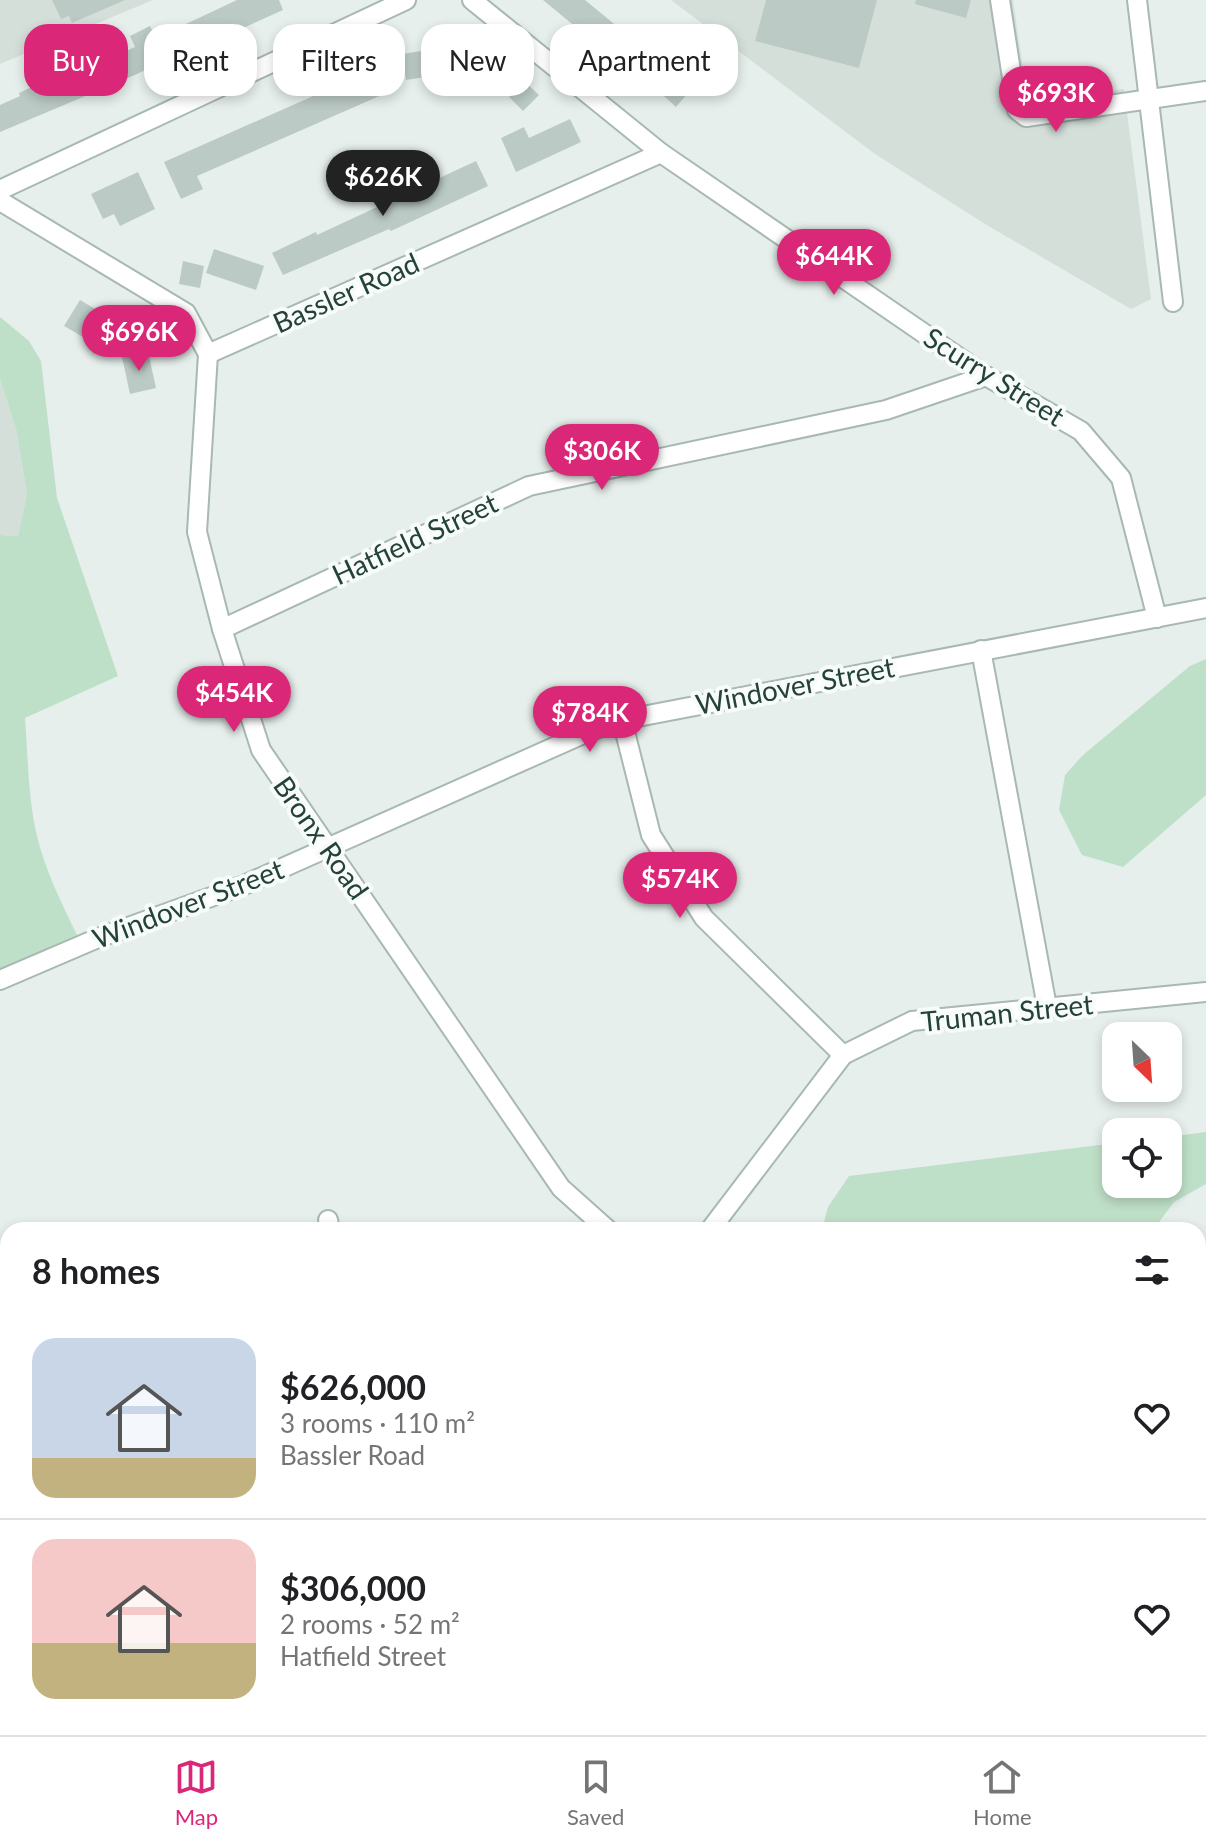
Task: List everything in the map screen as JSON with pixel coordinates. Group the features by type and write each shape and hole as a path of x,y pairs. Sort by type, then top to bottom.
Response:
{"street":[{"path":"0,190 406,0"},
{"name":"Scurry Street","path":"472,0 661,153 986,376 1081,431 1121,478 1157,618"},
{"path":"1000,0 1017,110 1026,117 1206,91"},
{"path":"1137,0 1173,302"},
{"name":"Bassler Road","path":"208,354 661,153"},
{"path":"0,201 186,313 208,354"},
{"name":"Bronx Road","path":"208,354 197,532 222,629 261,750 561,1188 599,1222"},
{"name":"Hatfield Street","path":"222,629 529,486 886,410 986,376"},
{"name":"Windover Street","path":"0,980 98,938 244,885 590,731 622,720 1206,608"},
{"path":"981,650 1047,1007"},
{"path":"622,720 651,835 704,918 843,1055"},
{"name":"Truman Street","path":"716,1222 843,1055 912,1021 1206,992"}],"shaded area":[{"path":"0,0 153,0 96,24 24,24 24,54 0,64"},
{"path":"671,0 1013,0 1028,102 1124,89 1151,299 1131,309 985,224 875,154 738,51 738,24 703,24"},
{"path":"0,379 16,429 27,494 18,536 0,535"}],"green space":[{"path":"0,317 29,341 41,361 57,498 118,676 25,718 30,792 40,849 77,935 0,970 0,535 18,536 27,494 16,429 0,379"},
{"path":"1206,659 1206,795 1123,867 1082,855 1059,810 1065,775 1083,755 1190,666"},
{"path":"1206,1132 1206,1184 1182,1198 1182,1135"},
{"path":"1102,1145 1102,1198 1181,1198 1174,1202 1159,1222 824,1222 828,1207 849,1176"}],"building":[{"path":"52,0 125,0 72,23 69,16 61,19"},
{"path":"237,0 279,0 283,10 252,24 186,24"},
{"path":"543,0 585,0 614,24 572,24"},
{"path":"766,0 877,0 859,68 755,41"},
{"path":"916,0 971,0 966,18 915,4"},
{"path":"144,29 144,71 128,78 128,50 135,47 130,36"},
{"path":"421,51 421,78 406,80 405,54"},
{"path":"534,90 539,95 523,111 509,97 534,96"},
{"path":"24,91 24,96 85,96 0,132 0,105 20,96 19,93"},
{"path":"313,96 379,96 197,176 203,189 181,199 164,162"},
{"path":"664,96 685,96 676,107"},
{"path":"570,119 581,142 516,172 501,138 524,127 529,138"},
{"path":"476,161 488,186 391,231 389,229 283,275 272,253"},
{"path":"138,172 155,209 120,226 114,214 103,219 91,194"},
{"path":"214,249 264,266 256,290 206,273"},
{"path":"183,261 204,266 200,288 179,284"},
{"path":"80,300 119,323 104,349 64,326"},
{"path":"148,352 156,388 130,394 122,357"}]}
